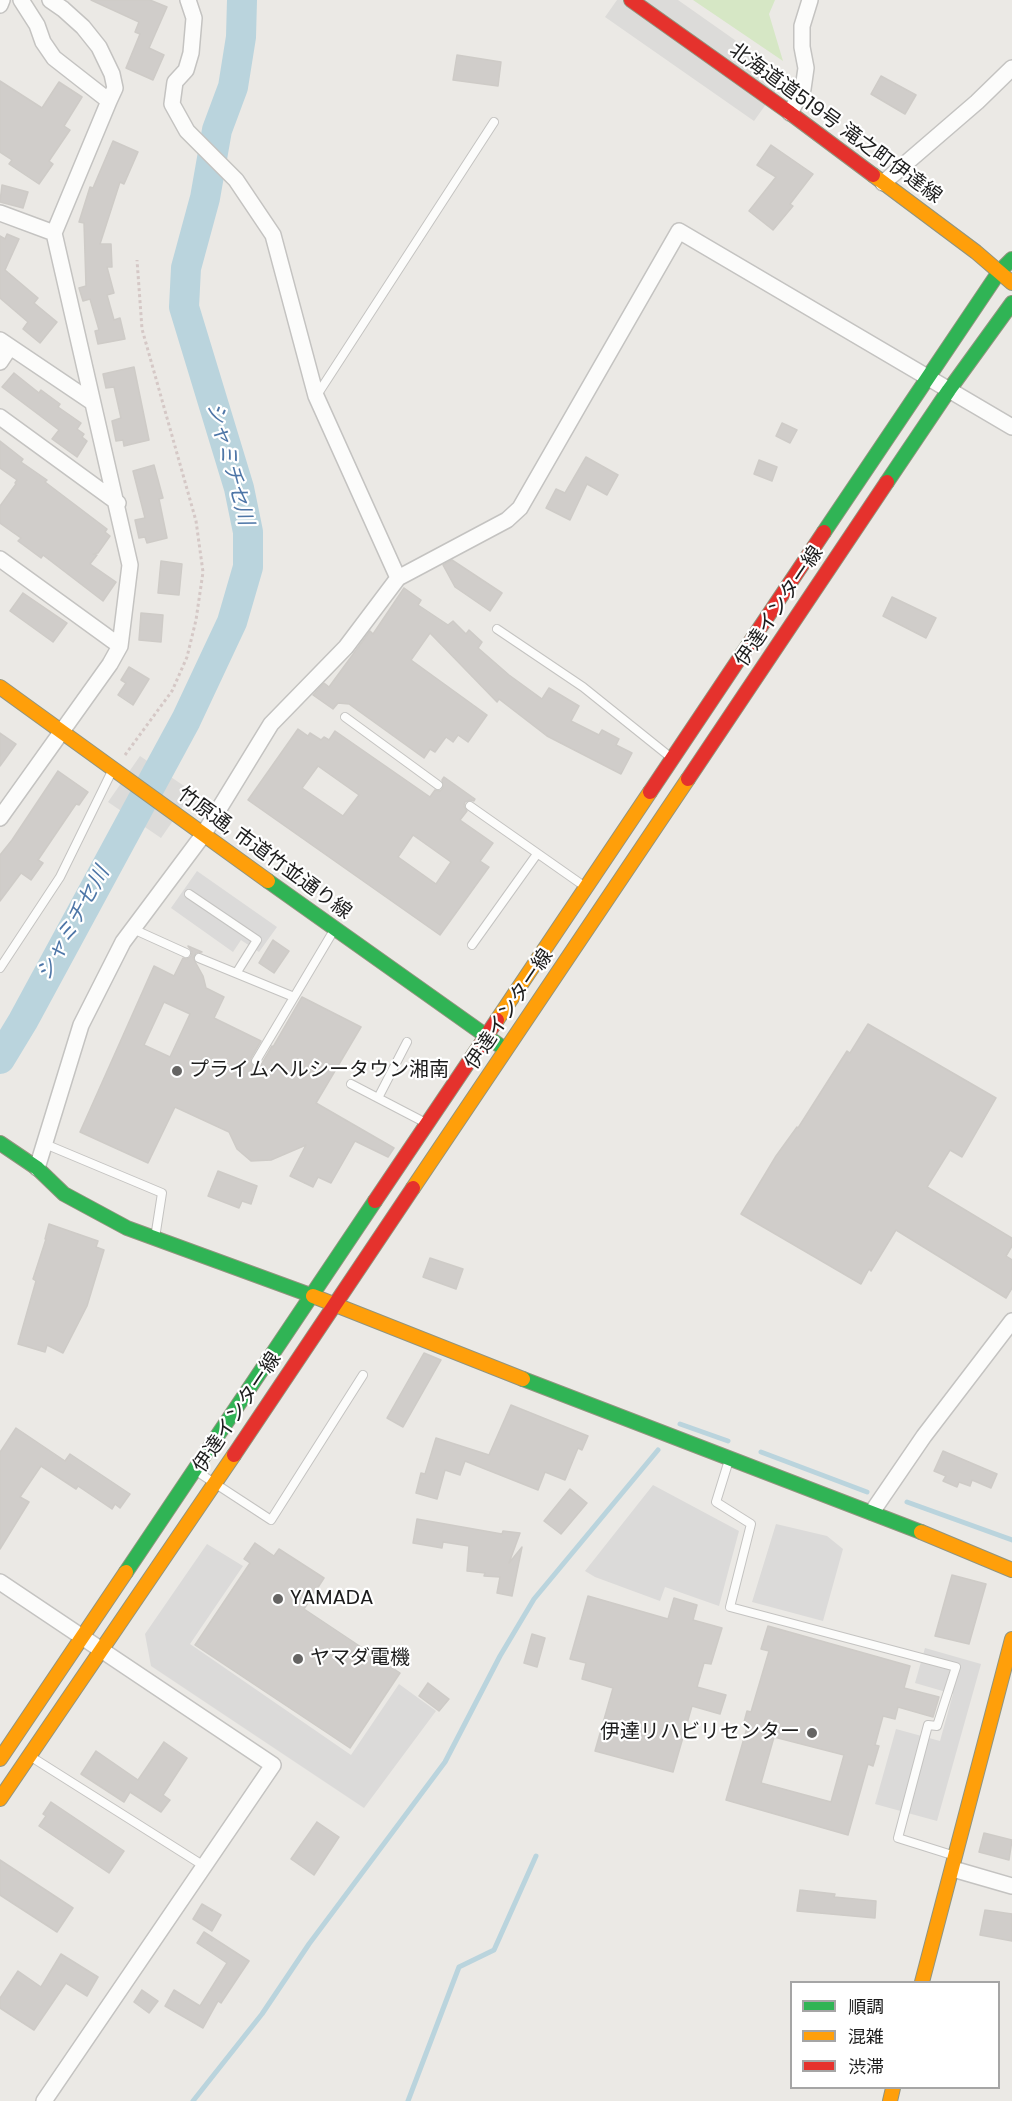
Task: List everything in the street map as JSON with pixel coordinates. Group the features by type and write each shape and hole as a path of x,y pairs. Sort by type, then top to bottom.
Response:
{"main road":[{"name":"北海道道519号 滝之町伊達線","path":"631,0 790,113 976,252 1012,283"},
{"name":"伊達インター線","path":"0,1760 586,888 645,821 672,759 999,272 1012,259"},
{"name":"伊達インター線","path":"0,1799 507,1050 645,821 1012,303"},
{"name":"竹原通, 市道竹並通り線","path":"0,687 203,835 507,1050"},
{"path":"0,1143 37,1168 64,1194 127,1227 872,1512 1012,1570"},
{"path":"923,1981 1012,1639"}],"street":[{"path":"0,5 2,0"},
{"path":"21,0 54,58 109,101"},
{"path":"0,818 63,732 120,646 130,565 118,503 92,402 54,233 115,87 112,74 99,47 83,27 50,0"},
{"path":"188,0 194,18 191,53 186,70 175,82 172,104 187,131 236,180 273,235 316,396 398,578"},
{"path":"790,113 803,89 806,69 802,48 802,26 810,0"},
{"path":"883,183 977,102 1012,68"},
{"path":"0,213 54,233"},
{"path":"37,1168 81,1025 123,942 203,835 271,724 346,647 398,578 507,520 520,508 679,231 1012,428"},
{"path":"0,362 5,344 92,402"},
{"path":"0,417 118,503"},
{"path":"0,559 120,646"},
{"path":"872,1512 924,1436 1012,1321"},
{"path":"0,1582 273,1765 44,2101"},
{"path":"955,1863 1012,1886"}],"lane":[{"path":"316,396 494,122"},
{"path":"497,629 583,687 672,759"},
{"path":"345,717 438,785"},
{"path":"0,969 60,877 113,770"},
{"path":"470,806 586,888"},
{"path":"472,945 537,854"},
{"path":"189,894 257,940 237,972"},
{"path":"133,928 186,953"},
{"path":"256,1061 335,929"},
{"path":"199,958 294,997"},
{"path":"378,1098 407,1042"},
{"path":"351,1084 428,1123"},
{"path":"45,1144 162,1193 155,1238"},
{"path":"195,1470 214,1485 271,1520 363,1375"},
{"path":"730,1458 716,1502 751,1524 730,1606 956,1667 937,1726 928,1725 898,1838 955,1863"},
{"path":"29,1755 204,1866"}],"path":[{"path":"113,770 172,692 187,657 196,620 203,573 196,520 142,329 137,260"}],"green space":[{"path":"693,0 775,0 769,14 783,61"}],"shaded area":[{"path":"197,871 277,927 259,952 241,940 233,952 171,908"},
{"path":"653,1485 739,1531 719,1606 665,1587 660,1601 595,1577 585,1571"},
{"path":"776,1524 827,1536 843,1549 823,1621 752,1602"},
{"path":"207,1544 243,1566 190,1644 351,1755 399,1684 436,1711 364,1808 151,1666 145,1634"},
{"path":"925,1648 981,1664 937,1821 875,1804 896,1729 940,1741 953,1694 915,1683"}],"pier":[{"path":"617,0 678,0 786,76 754,121 605,17"},
{"path":"140,756 193,792 161,838 108,802"}],"building":[{"path":"91,0 150,0 167,7 149,48 164,55 153,80 126,68 140,34 135,32 139,22"},
{"path":"457,55 501,62 498,86 453,80"},
{"path":"881,76 916,95 905,114 871,94"},
{"path":"0,81 42,108 59,82 82,97 64,126 70,130 49,161 53,164 39,184 9,164 12,160 0,152"},
{"path":"113,141 138,152 124,184 120,182 100,244 111,244 112,267 107,267 114,293 107,295 114,320 120,318 125,339 98,344 95,331 99,330 90,299 83,301 79,288 86,286 84,223 79,222 90,187 93,188"},
{"path":"771,145 813,174 790,204 793,206 773,230 749,211 776,177 757,165"},
{"path":"2,185 28,192 23,208 0,202"},
{"path":"7,234 19,239 5,270 38,298 34,303 57,322 40,343 23,329 28,322 0,298 0,236 5,239"},
{"path":"134,367 149,440 124,446 123,440 116,441 112,421 121,418 114,387 106,388 103,374"},
{"path":"14,373 39,393 41,390 60,404 58,407 81,423 77,429 84,434 82,437 87,441 77,457 52,439 59,430 2,387"},
{"path":"782,423 797,430 790,443 776,436"},
{"path":"0,441 23,459 21,462 47,480 45,482 107,529 105,532 110,536 98,553 93,554 97,555 90,564 116,582 103,601 43,555 41,558 18,541 21,538 0,523 0,506 17,480 0,468"},
{"path":"586,457 618,475 607,495 587,484 570,520 546,508 556,489 565,493"},
{"path":"759,460 777,467 772,481 754,474"},
{"path":"154,465 163,498 159,499 167,538 147,543 145,537 139,538 135,520 145,518 133,471"},
{"path":"452,560 502,593 490,611 455,587 443,565"},
{"path":"161,561 182,564 179,595 158,593"},
{"path":"404,588 421,600 418,605 448,625 453,621 466,634 469,630 482,642 478,648 542,699 549,688 579,706 571,721 599,735 602,730 619,739 616,745 632,753 621,774 547,736 499,699 497,702 430,633 411,660 487,715 468,742 458,735 453,742 446,737 435,752 430,749 424,758 349,704 338,703 333,709 313,695 324,683 329,687 370,631 373,634"},
{"path":"23,593 67,623 53,642 10,611"},
{"path":"892,597 936,618 926,638 883,616"},
{"path":"141,613 163,615 161,642 139,640"},
{"path":"129,667 149,679 133,705 118,695 126,683 121,680"},
{"path":"298,729 308,736 310,733 321,740 324,737 329,740 335,731 430,797 435,790 440,791 443,788 444,777 475,799 465,802 464,806 467,811 460,820 493,843 480,861 489,867 440,935 248,800","holes":["318,766 359,795 343,816 302,788","413,835 451,862 436,884 398,857"]},
{"path":"0,733 16,744 0,766"},
{"path":"58,771 88,792 79,805 76,804 38,860 43,863 31,880 21,873 0,901 0,855"},
{"path":"273,940 289,951 274,973 259,963"},
{"name":"プライムヘルシータウン湘南","path":"188,946 202,952 196,953 193,958 203,976 206,988 224,997 214,1018 261,1041 251,1058 253,1066 261,1065 302,997 361,1027 316,1103 394,1148 388,1157 355,1141 331,1183 318,1177 313,1187 290,1176 306,1145 271,1160 251,1161 237,1149 229,1132 175,1107 148,1163 80,1132 154,966 174,976 183,958 187,959 192,952","holes":["164,1002 190,1014 170,1057 144,1045"]},
{"path":"868,1024 996,1098 962,1157 950,1150 927,1187 1012,1238 1012,1246 1006,1256 1012,1260 1012,1288 1006,1298 896,1230 861,1284 741,1214 776,1156 798,1128 847,1051 850,1053"},
{"path":"218,1171 257,1186 251,1204 242,1201 239,1208 208,1196"},
{"path":"49,1224 98,1241 96,1247 104,1250 87,1306 63,1353 47,1345 45,1352 18,1344"},
{"path":"430,1258 463,1269 456,1289 423,1277"},
{"path":"424,1353 441,1360 403,1427 387,1418"},
{"path":"511,1405 588,1436 582,1450 578,1448 565,1480 545,1472 538,1490 465,1461 460,1475 445,1470 437,1499 416,1493 421,1473 425,1474 436,1438 489,1455"},
{"path":"16,1428 65,1461 70,1454 130,1494 120,1508 115,1504 112,1509 78,1486 76,1489 41,1466 20,1497 29,1502 0,1549 0,1452"},
{"path":"943,1451 997,1474 991,1488 972,1480 970,1486 959,1482 957,1487 943,1481 946,1476 934,1471"},
{"path":"570,1489 587,1503 561,1534 544,1521"},
{"path":"417,1519 502,1534 503,1531 520,1533 509,1563 522,1547 512,1596 497,1593 500,1577 484,1576 485,1573 467,1571 469,1546 443,1542 442,1548 413,1543"},
{"name":"ヤマダ電機","path":"255,1543 274,1556 279,1549 324,1578 304,1609 400,1673 350,1748 195,1645 250,1563 244,1559"},
{"path":"952,1575 986,1584 969,1644 935,1636"},
{"path":"588,1596 668,1619 674,1598 697,1605 693,1620 722,1628 711,1664 704,1663 697,1687 726,1695 720,1714 692,1706 673,1772 595,1751 613,1688 582,1679 586,1663 570,1659"},
{"name":"伊達リハビリセンター","path":"768,1626 910,1666 904,1688 939,1697 933,1717 898,1707 895,1719 883,1716 875,1745 879,1746 873,1766 868,1764 848,1835 726,1800 747,1728 743,1726 747,1711 751,1712 769,1651 761,1649","holes":["774,1737 844,1755 831,1802 761,1783"]},
{"path":"532,1634 545,1638 537,1667 524,1663"},
{"path":"428,1683 449,1699 439,1711 419,1696"},
{"path":"164,1742 187,1758 163,1795 170,1800 161,1812 130,1792 124,1802 81,1774 96,1751 138,1780"},
{"path":"51,1802 124,1851 109,1873 39,1826"},
{"path":"317,1822 339,1837 314,1875 291,1859"},
{"path":"984,1833 1012,1840 1009,1860 979,1852"},
{"path":"0,1860 73,1908 57,1932 0,1895"},
{"path":"800,1890 835,1894 834,1897 876,1901 875,1918 797,1911"},
{"path":"202,1904 221,1915 212,1931 193,1919"},
{"path":"985,1910 1012,1914 1012,1941 980,1935"},
{"path":"204,1932 249,1961 221,2003 218,2001 203,2028 165,2006 174,1990 200,2006 227,1963 197,1943"},
{"path":"61,1954 98,1977 87,1996 66,1983 34,2030 0,2008 0,1998 18,1971 41,1987"},
{"path":"142,1990 158,2001 149,2013 134,2002"}],"waterway":[{"name":"シャミチセ川","path":"0,1059 23,1021 186,720 232,622 248,567 248,532 239,488 184,307 186,268 205,198 217,130 233,87 241,37 242,0"},
{"path":"680,1424 728,1441"},
{"path":"193,2101 262,2014 309,1944 445,1762 500,1656 534,1599 658,1450"},
{"path":"761,1452 867,1492"},
{"path":"907,1502 1012,1540"},
{"path":"408,2101 459,1967 494,1950 536,1856"}],"traffic: fast":[{"path":"999,272 1012,259"},
{"path":"824,532 999,272"},
{"path":"887,482 949,390 1012,303"},
{"path":"268,881 499,1045"},
{"path":"0,1143 37,1168 64,1194 127,1228 313,1296"},
{"path":"126,1572 375,1201"},
{"path":"523,1379 921,1532"}],"traffic: slow":[{"path":"873,175 976,252 1012,283"},
{"path":"0,687 268,881"},
{"path":"413,1188 688,779"},
{"path":"497,1020 650,792"},
{"path":"313,1296 523,1379"},
{"path":"0,1799 234,1455"},
{"path":"921,1532 1012,1570"},
{"path":"0,1759 126,1572"},
{"path":"922,1981 1012,1639"},
{"path":"890,2101 893,2089"}],"traffic: jam":[{"path":"631,0 873,175"},
{"path":"688,779 887,482"},
{"path":"650,792 824,532"},
{"path":"375,1201 497,1020"},
{"path":"234,1455 413,1188"}],"place":[{"name":"プライムヘルシータウン湘南","path":"177,1071"},
{"name":"YAMADA","path":"278,1599"},
{"name":"ヤマダ電機","path":"298,1659"},
{"name":"伊達リハビリセンター","path":"812,1733"}]}
